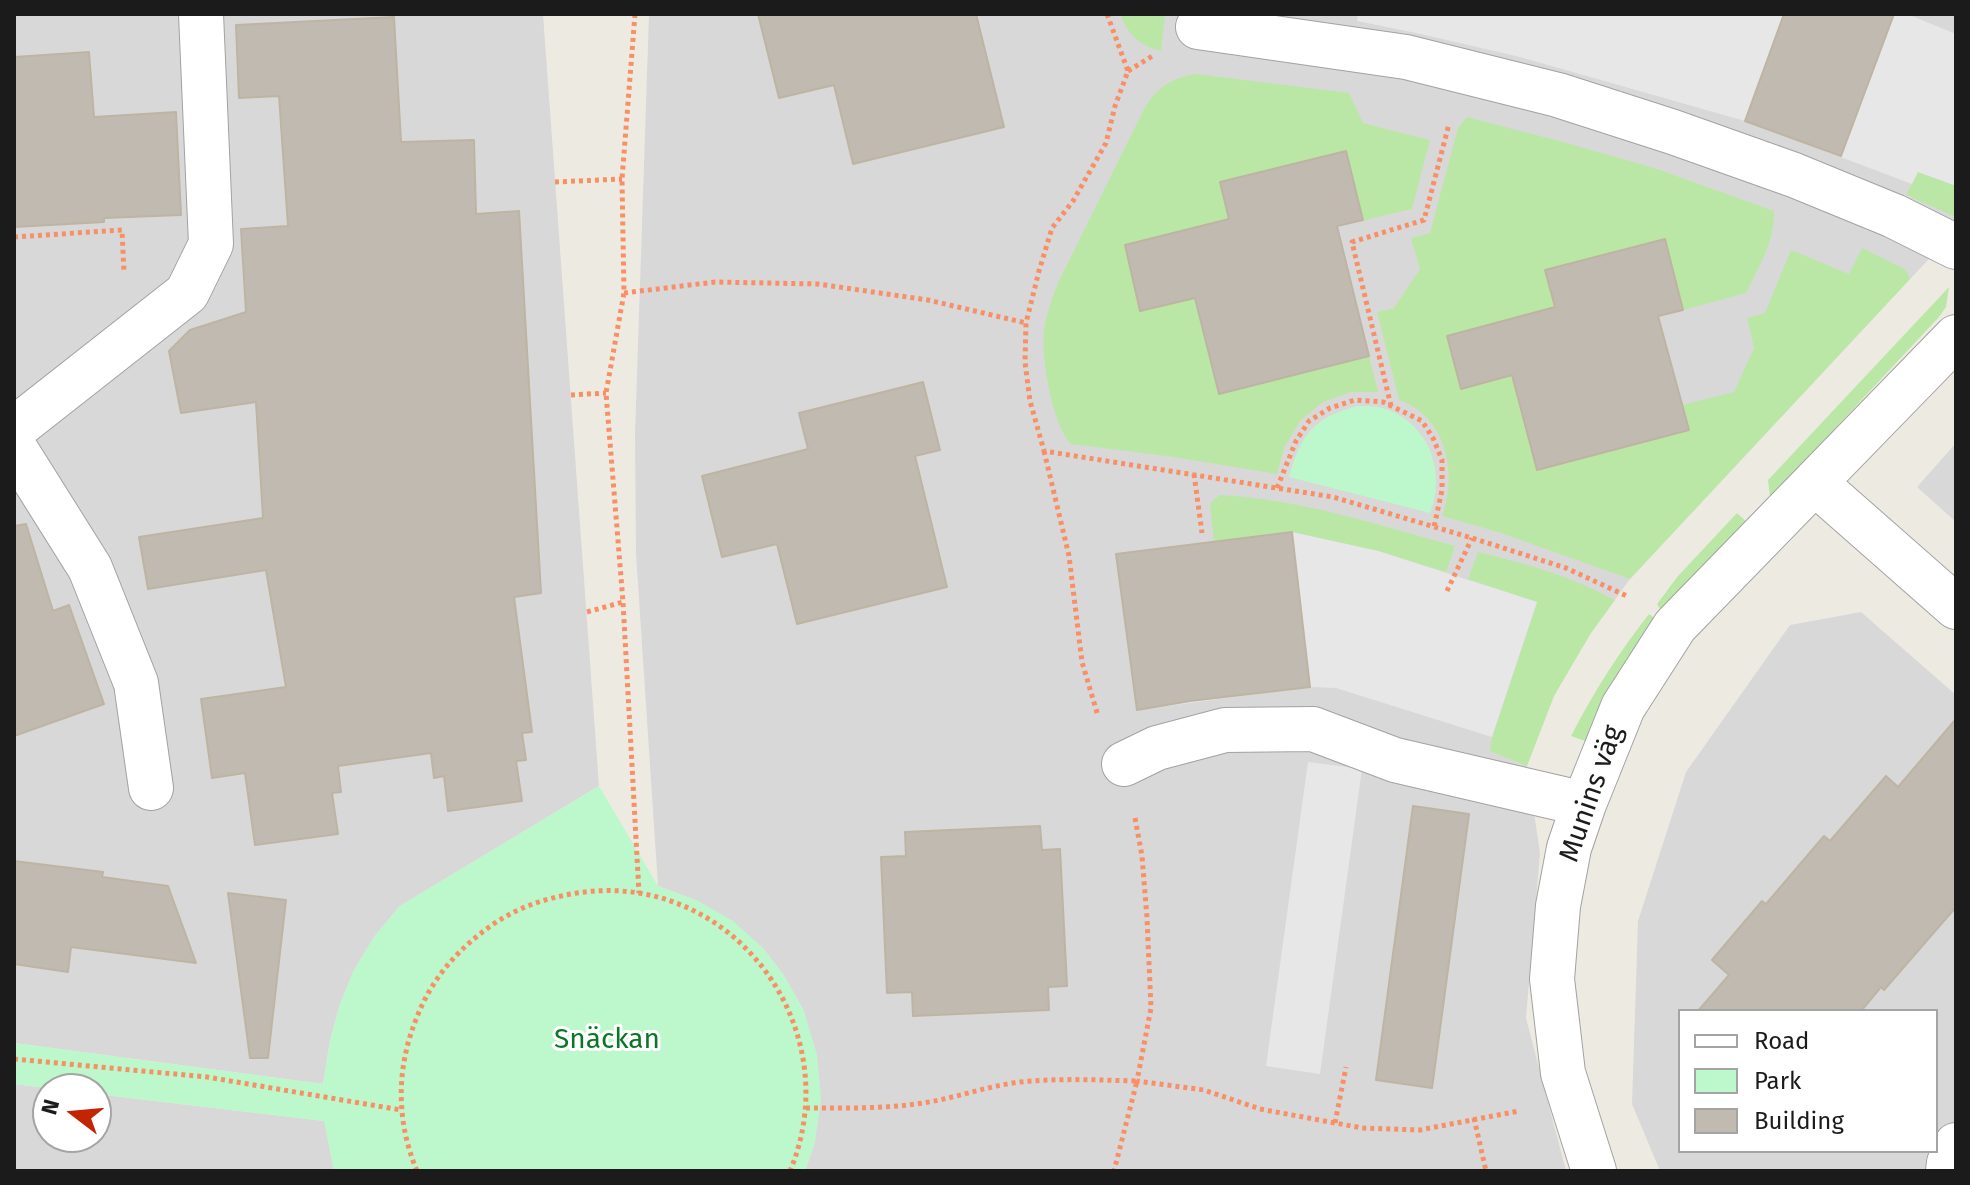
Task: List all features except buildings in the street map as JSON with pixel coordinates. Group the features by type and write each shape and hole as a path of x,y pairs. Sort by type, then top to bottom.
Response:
{"street":[{"path":"14,429 187,293 211,244 201,14"},
{"path":"1198,27 1406,57 1558,95 1767,165 1894,216 1956,247"},
{"name":"Munins väg","path":"1594,1171 1563,1073 1552,979 1558,906 1569,848 1623,707 1675,626 1956,337"},
{"path":"14,447 96,582 136,683 151,788"},
{"path":"1815,483 1956,607"},
{"path":"1124,764 1157,748 1225,730 1313,729 1395,760 1584,804"},
{"path":"1948,1171 1956,1145"}],"path":[{"path":"635,14 622,179 624,293 606,393 623,602 639,893"},
{"path":"1107,14 1128,71 1106,143 1073,201 1052,228 1026,323 1025,362 1030,401 1069,556 1082,662 1100,720 1124,764 1142,856 1151,1008 1137,1081 1114,1171"},
{"path":"1391,406 1352,242 1424,220 1463,72"},
{"path":"555,182 622,179"},
{"path":"14,237 122,230 124,276"},
{"path":"624,293 715,282 818,284 928,300 1026,323"},
{"path":"571,395 606,393"},
{"path":"1277,488 1296,441 1309,421 1330,408 1355,400 1383,402 1422,421 1442,460 1442,490 1434,527"},
{"path":"1044,451 1333,497 1566,568 1627,596 1675,626"},
{"path":"1194,474 1202,533"},
{"path":"1447,591 1472,538"},
{"path":"587,612 623,602"},
{"path":"417,1171 409,1152 401,1110 401,1072 410,1034 424,998 446,966 473,938 509,913 550,897 594,890 639,893 671,901 700,915 728,933 753,955 774,981 801,1042 806,1075 806,1108 798,1151 790,1171"},
{"path":"14,1059 207,1077 401,1110"},
{"path":"1335,1123 1346,1067"},
{"path":"806,1108 925,1103 1021,1082 1077,1079 1137,1081 1204,1090 1260,1109 1362,1128 1420,1130 1522,1110"},
{"path":"1474,1118 1486,1171"}],"shaded area":[{"path":"14,14 543,14 599,786 400,906 374,937 353,972 339,1007 323,1084 14,1043"},
{"path":"649,14 1956,14 1956,230 1630,579 1572,663 1554,696 1527,765 1540,853 1526,1018 1566,1171 805,1171 815,1142 804,1011 783,974 762,947 698,901 658,886 636,554 635,434"},
{"path":"1358,14 1907,14 1956,34 1956,180 1954,185 1918,172 1912,184 1745,121 1520,57 1357,21"},
{"path":"1956,443 1956,522 1917,487"},
{"path":"1292,532 1378,551 1537,602 1492,737 1336,688 1310,687 1137,710 1116,554"},
{"path":"1861,612 1956,695 1956,1171 1660,1171 1632,1104 1638,921 1686,772 1790,625"},
{"path":"1308,762 1362,769 1320,1074 1266,1066"},
{"path":"14,1084 32,1086 32,1153 112,1153 112,1096 325,1121 334,1171 14,1171"}],"green space":[{"path":"1120,14 1165,14 1161,51 1135,38"},
{"path":"1196,74 1349,93 1363,123 1430,140 1412,209 1327,229 1334,256 1344,254 1378,392 1351,392 1323,402 1300,421 1285,446 1277,474 1071,444 1058,422 1049,390 1044,331 1058,283 1145,107 1166,84"},
{"path":"1467,117 1657,169 1774,211 1769,244 1746,293 1646,320 1653,342 1664,339 1682,405 1734,392 1754,348 1747,318 1765,313 1791,250 1849,274 1862,248 1905,269 1910,279 1630,579 1498,532 1442,516 1449,482 1444,448 1428,419 1399,400 1377,312 1394,308 1420,269 1411,238 1430,233 1458,128"},
{"path":"1918,172 1953,185 1956,180 1956,217 1906,195"},
{"path":"1949,287 1946,307 1939,317 1770,498 1768,480"},
{"path":"1358,406 1379,407 1398,415 1422,436 1430,450 1436,481 1430,513 1289,477 1299,449 1311,430 1330,416"},
{"path":"1220,495 1309,507 1455,546 1446,572 1378,551 1292,532 1214,541 1210,506"},
{"path":"1737,513 1747,522 1662,612 1657,604 1678,576"},
{"path":"1478,552 1548,572 1615,600 1591,633 1554,696 1527,766 1490,751 1537,602 1468,579"},
{"path":"1649,614 1656,619 1616,677 1585,741 1571,736 1607,673"},
{"name":"Snäckan","path":"599,786 658,886 698,901 733,921 762,947 783,974 804,1011 817,1055 821,1099 815,1142 805,1171 334,1171 324,1121 112,1096 112,1073 32,1073 32,1086 14,1084 14,1043 323,1084 339,1007 353,972 374,937 400,906"}]}
